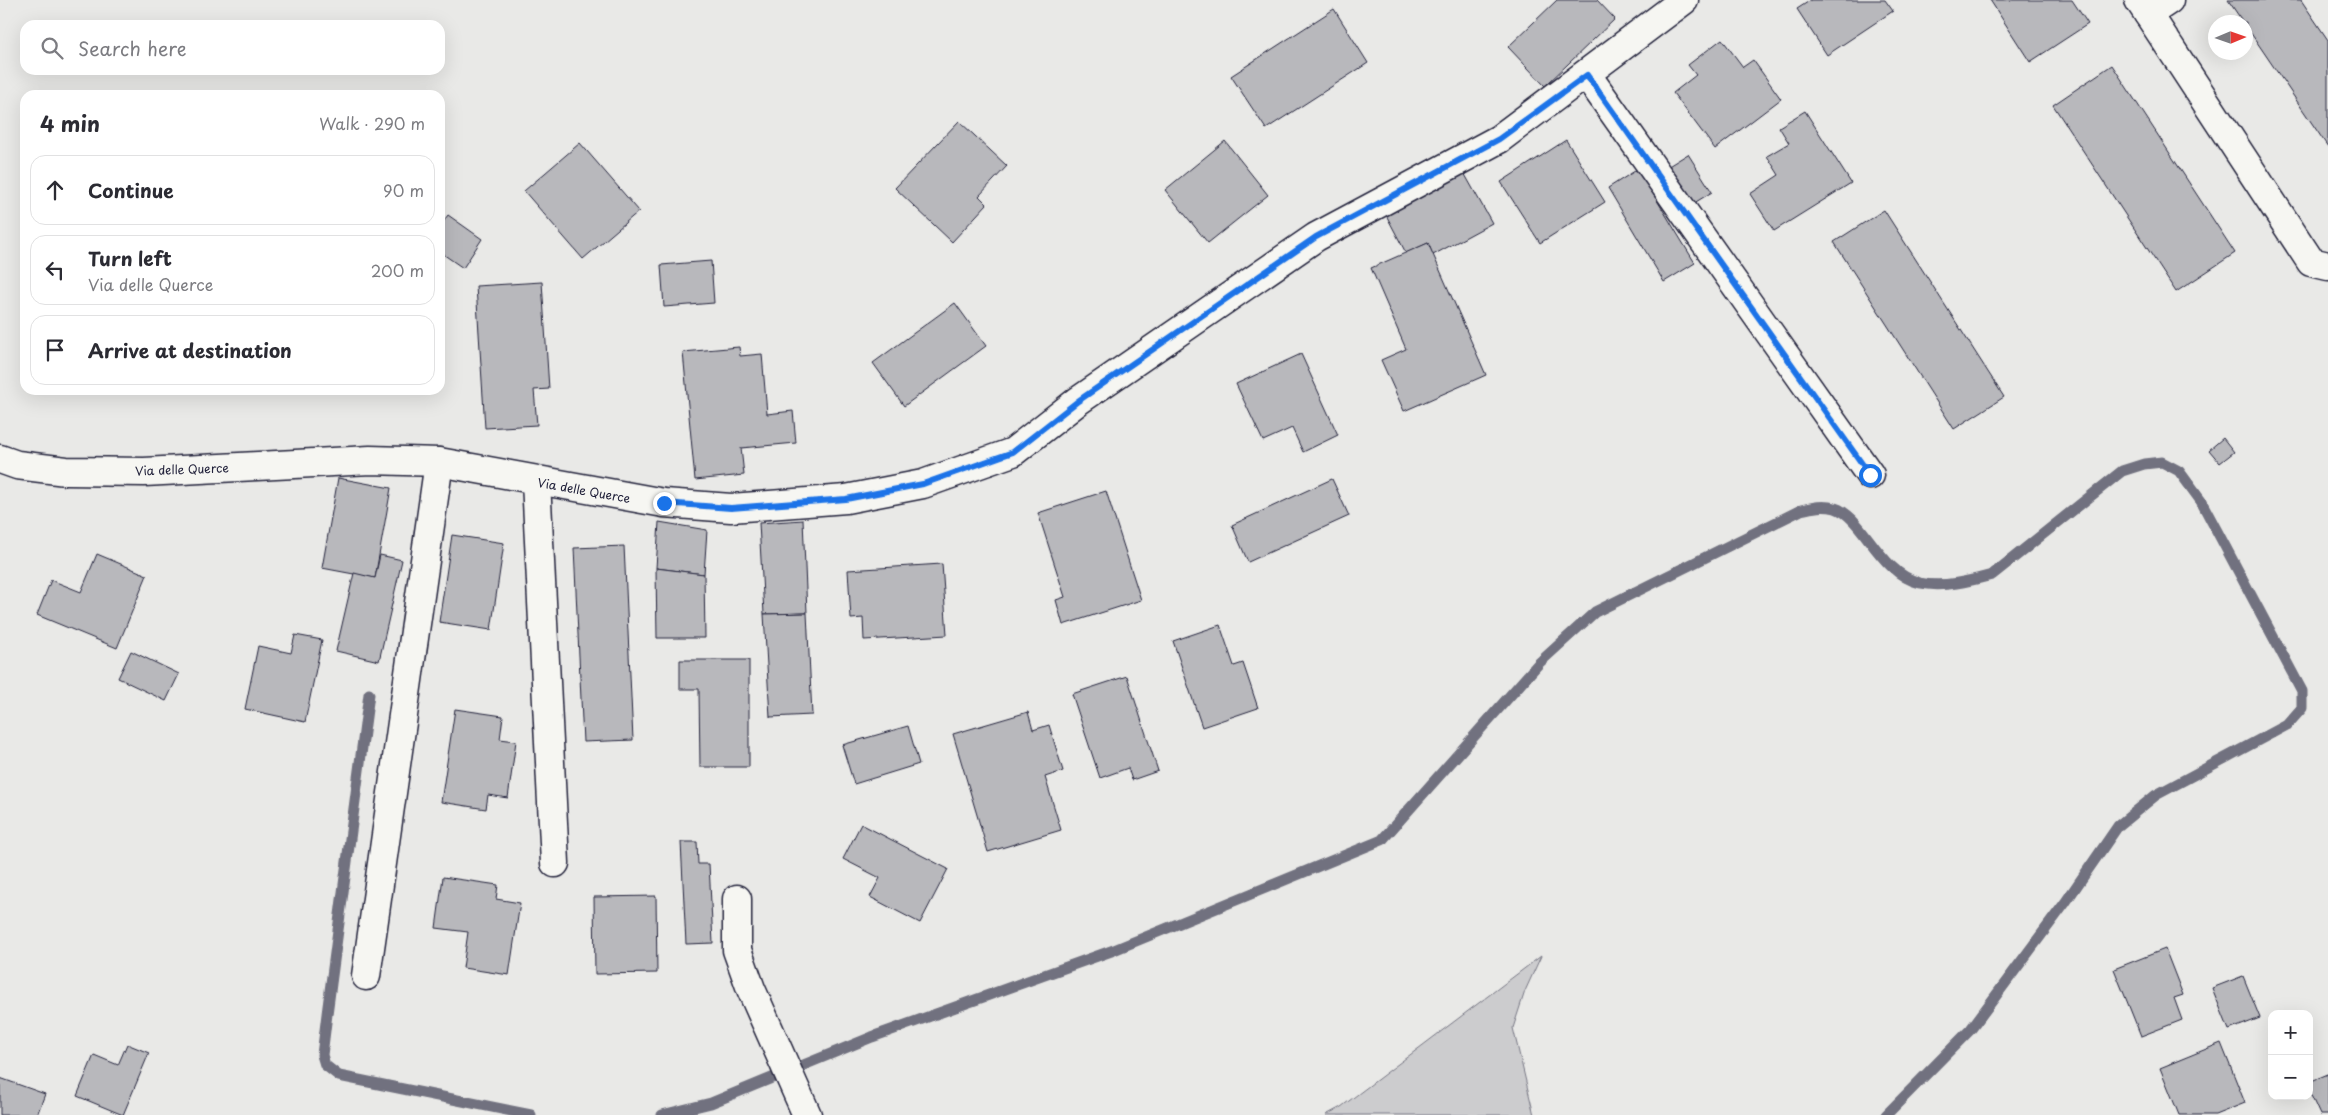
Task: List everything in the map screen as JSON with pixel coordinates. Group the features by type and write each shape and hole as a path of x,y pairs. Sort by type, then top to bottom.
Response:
{"street":[{"name":"Via delle Querce","path":"0,459 17,465 66,471 144,472 370,460 439,462 664,503 731,508 846,499 923,484 1013,452 1086,395 1316,237 1499,139 1587,75 1684,0"},
{"path":"2152,5 2311,262 2328,266"},
{"path":"1587,75 1870,475"},
{"path":"366,976 439,462"},
{"path":"536,481 555,864"},
{"path":"737,899 737,950 751,989 807,1115"}],"shaded area":[{"path":"1541,956 1525,991 1513,1028 1534,1115 1326,1115 1341,1107"}],"building":[{"path":"1557,0 1597,0 1615,19 1545,86 1508,47"},
{"path":"1811,0 1885,0 1893,11 1827,55 1797,9"},
{"path":"1990,0 2072,0 2088,24 2030,62"},
{"path":"2228,0 2301,0 2328,40 2328,147 2253,36 2253,15 2238,15"},
{"path":"1334,9 1368,63 1266,129 1231,76"},
{"path":"1722,39 1743,67 1753,60 1781,99 1715,149 1673,93 1696,75 1688,65"},
{"path":"2112,65 2235,253 2176,292 2053,105"},
{"path":"1805,111 1851,183 1774,231 1750,194 1779,175 1767,156 1789,143 1779,127"},
{"path":"959,121 1007,166 979,196 987,204 952,242 895,188"},
{"path":"1566,140 1605,202 1540,243 1501,182"},
{"path":"1225,141 1268,195 1208,243 1165,190"},
{"path":"580,143 639,211 583,259 524,191"},
{"path":"1688,154 1712,192 1691,205 1667,167"},
{"path":"1638,169 1695,263 1664,282 1608,188"},
{"path":"1463,171 1492,223 1433,255 1428,243 1406,253 1385,213"},
{"path":"1884,210 2004,397 1954,429 1834,242"},
{"path":"448,215 482,239 463,268 445,255 445,219"},
{"path":"1428,243 1486,375 1404,411 1381,360 1406,349 1371,268"},
{"path":"711,261 714,303 664,307 661,265"},
{"path":"542,282 549,389 534,390 537,425 485,428 476,286"},
{"path":"955,303 986,346 904,406 873,363"},
{"path":"739,347 740,356 762,354 767,414 793,411 796,443 741,448 744,475 695,480 683,352"},
{"path":"1301,354 1338,435 1303,452 1292,428 1263,441 1236,384"},
{"path":"2223,438 2234,452 2220,463 2209,450"},
{"path":"338,478 391,488 375,578 322,568"},
{"path":"1332,479 1349,516 1248,562 1232,525"},
{"path":"1106,491 1141,600 1063,625 1056,600 1065,597 1038,513"},
{"path":"803,520 807,613 764,614 759,523"},
{"path":"659,522 707,530 704,574 656,568"},
{"path":"452,535 504,543 491,630 439,622"},
{"path":"624,546 633,740 583,742 574,548"},
{"path":"97,554 147,575 117,648 37,615 51,580 81,592"},
{"path":"380,555 402,560 379,661 336,651 354,573 375,578"},
{"path":"942,564 947,635 864,640 863,618 851,619 848,570"},
{"path":"656,568 704,574 705,638 657,638"},
{"path":"807,613 812,715 770,717 764,614"},
{"path":"1220,625 1234,666 1243,663 1258,708 1202,727 1173,641"},
{"path":"295,635 322,640 305,722 245,709 258,646 291,653"},
{"path":"131,651 179,674 166,701 118,678"},
{"path":"680,660 749,660 749,767 700,767 699,689 680,689"},
{"path":"1127,676 1158,771 1132,780 1128,768 1100,778 1072,694"},
{"path":"455,709 503,716 500,739 516,741 508,798 488,795 486,809 441,802"},
{"path":"1028,712 1033,730 1049,725 1063,771 1045,777 1061,830 988,852 953,734"},
{"path":"908,726 919,764 854,784 842,745"},
{"path":"861,824 948,869 920,923 870,897 880,878 843,859"},
{"path":"681,842 697,842 698,864 709,864 713,943 686,944"},
{"path":"443,877 498,885 496,899 520,903 509,975 463,968 468,932 436,928"},
{"path":"656,896 657,973 595,974 594,897"},
{"path":"2165,949 2183,995 2174,998 2182,1020 2141,1036 2114,969"},
{"path":"2243,976 2260,1018 2229,1030 2212,988"},
{"path":"2221,1043 2245,1103 2215,1115 2179,1115 2160,1068"},
{"path":"127,1044 149,1053 123,1115 77,1096 94,1055 118,1065"},
{"path":"2328,1074 2328,1115 2320,1115 2313,1100 2313,1080"},
{"path":"0,1078 45,1094 37,1115 0,1115"}],"waterway":[{"path":"662,1115 711,1103 872,1037 1114,950 1382,840 1539,663 1595,612 1801,510 1818,507 1835,508 1845,513 1882,557 1906,577 1920,583 1938,585 1956,583 1992,575 2122,471 2144,464 2162,462 2179,471 2201,501 2302,691 2302,708 2287,725 2156,795 2118,826 2065,903 1971,1029 1886,1115"},
{"path":"369,694 322,1055 325,1065 339,1076 531,1115"}],"route":[{"path":"664,503 731,508 846,499 923,484 1013,452 1078,401 1316,237 1499,139 1587,75 1870,475"}]}
